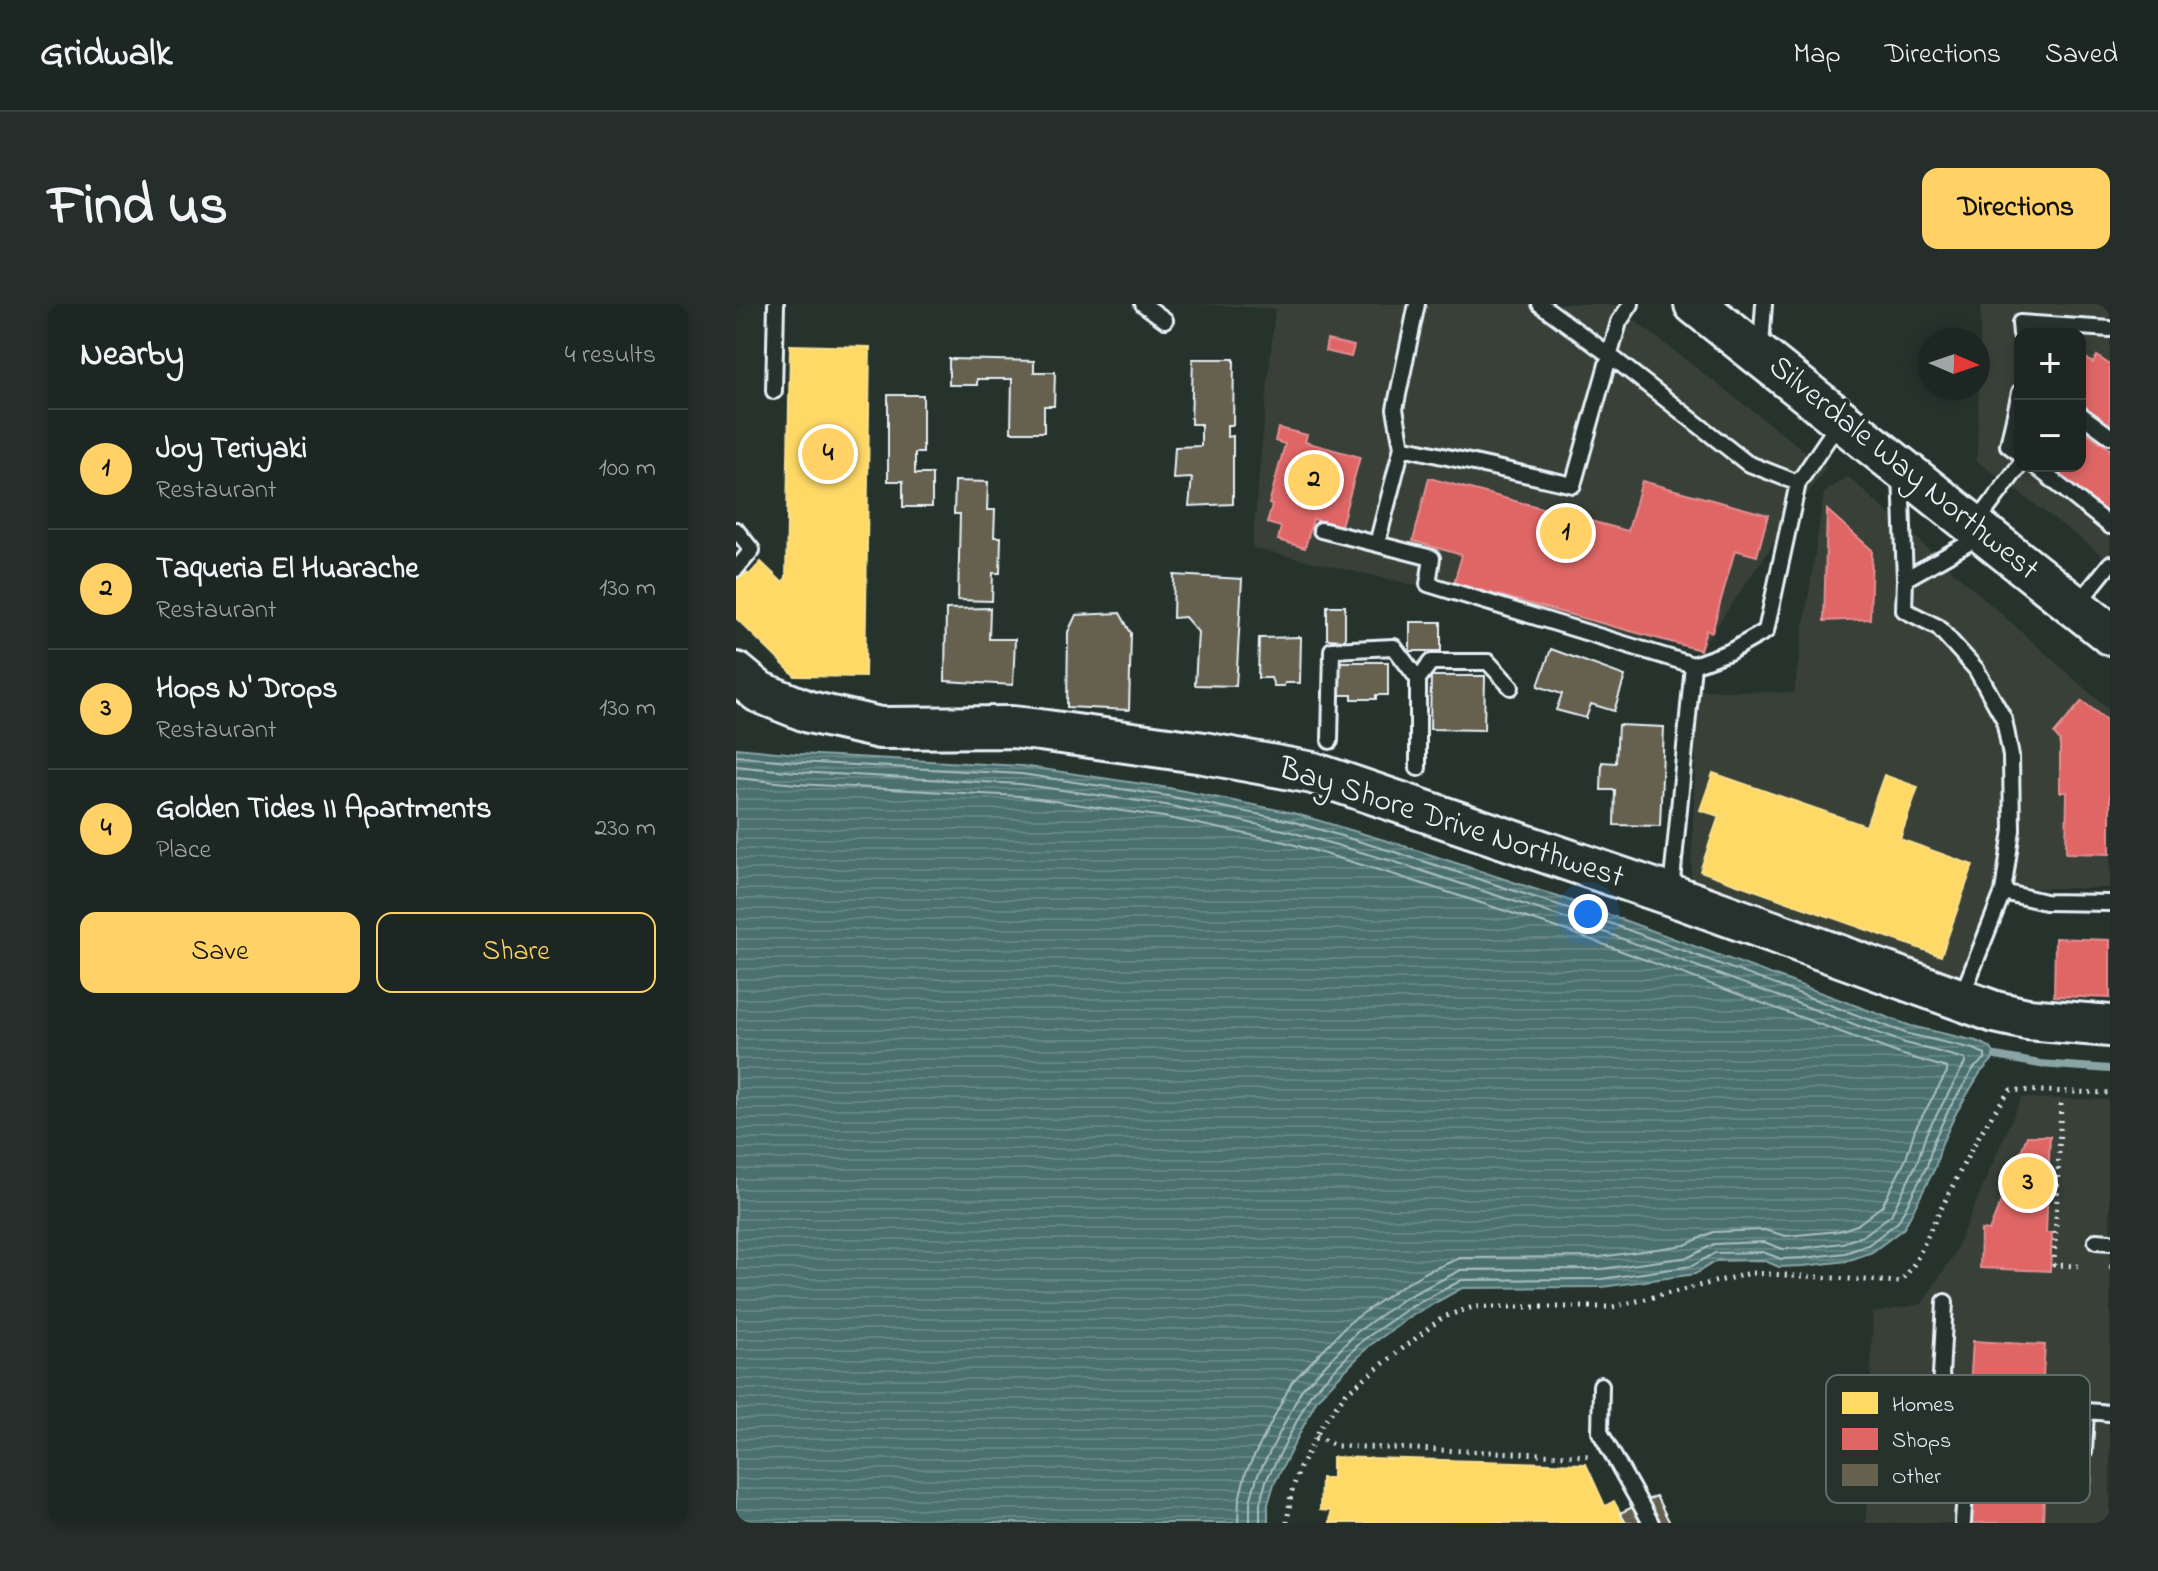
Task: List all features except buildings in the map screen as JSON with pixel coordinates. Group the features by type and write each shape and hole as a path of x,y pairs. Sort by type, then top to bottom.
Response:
{"street":[{"name":"Silverdale Way Northwest","path":"1695,304 2110,634"},
{"name":"Bay Shore Drive Northwest","path":"736,673 759,692 797,707 880,728 1012,727 1204,753 1313,773 1671,895 1960,1000 2027,1019 2110,1026"}],"lane":[{"path":"774,391 776,304"},
{"path":"1143,304 1165,320"},
{"path":"1377,544 1402,447 1395,409 1417,304"},
{"path":"1540,304 1747,463 1798,483"},
{"path":"1402,447 1573,485 1608,354 1619,322 1631,304"},
{"path":"1760,355 1764,304"},
{"path":"2020,328 2020,323 2110,329"},
{"path":"2014,418 2008,445 2014,450"},
{"path":"2086,418 2110,436"},
{"path":"1321,530 1432,558 1428,584 1693,665 1729,652 1766,631 1798,483 1841,419"},
{"path":"1900,466 1904,610 1938,627 1976,669 2004,719 2011,756 2012,830 2003,892 1960,1000"},
{"path":"1905,579 1981,529 2016,472"},
{"path":"2042,472 2110,526"},
{"path":"736,530 752,550 736,569"},
{"path":"2076,607 2110,564"},
{"path":"1330,741 1332,650 1394,647 1418,679 1418,768"},
{"path":"1418,679 1431,662 1488,662 1511,687"},
{"path":"1671,895 1693,665"},
{"path":"2003,892 2045,902 2110,903"},
{"path":"1941,1375 1945,1302"},
{"path":"1601,1385 1600,1432 1651,1523"},
{"path":"2090,1411 2110,1413"},
{"path":"1963,1523 1964,1503"}],"path":[{"path":"1287,1523 1291,1494 1300,1467 1323,1423 1347,1392 1443,1317 1473,1307 1613,1307 1751,1273 1899,1282 1912,1271 1931,1228 1988,1122 2011,1090 2110,1093"},
{"path":"2061,1104 2054,1265 2078,1266"},
{"path":"1316,1436 1337,1446 1598,1456 1610,1451"}],"shaded area":[{"path":"1199,304 1613,304 1826,467 1700,650 1252,548 1275,309"},
{"path":"1981,304 2110,304 2110,561 1977,461 1979,400 1990,400 1990,328 1980,328"},
{"path":"1848,477 2110,711 2110,888 1999,888 1964,978 1691,878 1698,690 1794,693 1824,493"},
{"path":"2021,1098 2110,1100 2110,1523 1866,1523 1867,1503 2090,1503 2090,1375 1871,1375 1873,1313 1922,1304 1953,1256"}],"water":[{"path":"736,748 1022,766 1169,788 1293,813 1580,904 1911,1026 1976,1041 1990,1047 1996,1056 1980,1073 1956,1113 1935,1168 1904,1228 1872,1252 1847,1261 1804,1266 1779,1267 1763,1260 1716,1261 1695,1274 1602,1287 1462,1288 1413,1315 1369,1346 1317,1399 1274,1484 1268,1504 1268,1523 736,1523"}],"waterway":[{"path":"1996,1056 2040,1064 2110,1069"}],"place":[{"name":"Golden Tides II Apartments","path":"828,454"},
{"name":"Taqueria El Huarache","path":"1314,480"},
{"name":"Joy Teriyaki","path":"1566,533"},
{"name":"Hops N' Drops","path":"2028,1183"}]}
